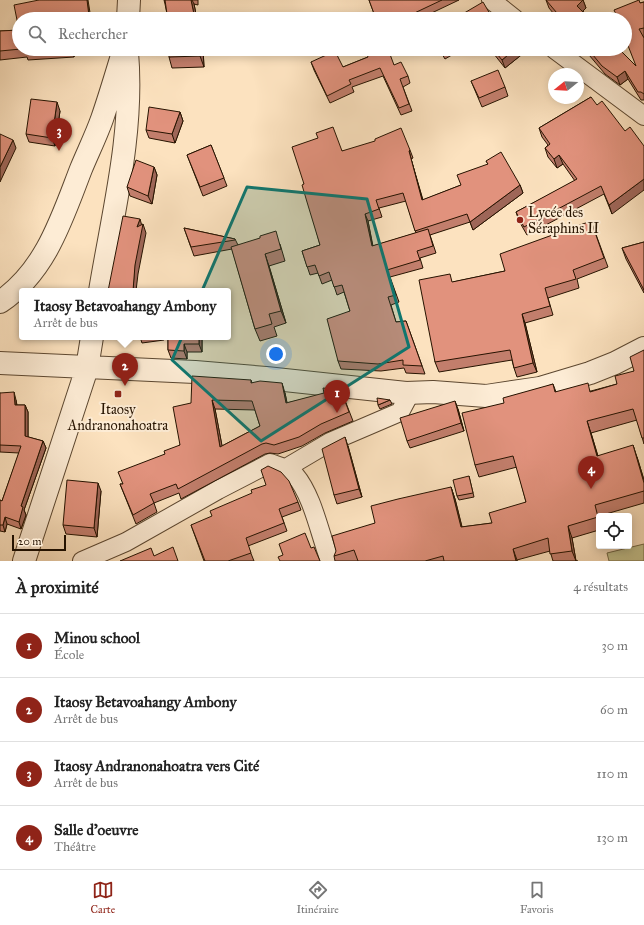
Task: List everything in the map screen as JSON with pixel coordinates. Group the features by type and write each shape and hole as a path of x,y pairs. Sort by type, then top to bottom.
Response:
{"street":[{"path":"128,12 129,0"},
{"path":"491,0 506,12"},
{"path":"0,302 20,285 37,265 51,244 63,218 102,118 123,56"},
{"path":"101,288 123,156 130,84 126,56"},
{"path":"563,56 644,116"},
{"path":"24,561 87,368 92,340"},
{"path":"0,363 266,378 406,393 433,392 486,396 540,388 590,373 615,363 644,348"},
{"path":"286,468 330,442 400,412 408,397 406,393"},
{"path":"82,561 126,542 218,490 270,463 286,468 294,474 306,493 330,561"}],"highlighted area":[{"path":"247,187 367,199 409,347 261,441 172,360"}],"shaded area":[{"path":"644,544 644,561 609,561 607,553 623,549 632,549 632,547"}],"building":[{"path":"39,0 87,0 88,12 15,12 14,5"},
{"path":"165,0 191,0 194,12 167,12"},
{"path":"369,0 442,0 417,12 373,12"},
{"path":"546,0 583,0 577,6 583,12 556,12"},
{"path":"639,0 640,3 644,2 644,28 639,29 644,38 644,94 638,92 625,71 617,77 602,66 594,56 626,56 636,66 632,56 632,12 615,12 614,10"},
{"path":"483,2 489,12 466,12"},
{"path":"12,30 12,50 0,51 0,31"},
{"path":"169,56 200,56 169,57"},
{"path":"324,56 338,56 343,67 368,57 391,56 394,65 401,62 408,76 400,79 409,104 399,108 380,68 349,80 351,84 327,96 311,62"},
{"path":"499,56 507,56 502,60"},
{"path":"498,70 505,87 479,98 471,81"},
{"path":"591,97 597,105 602,101 625,131 630,127 644,146 644,179 609,205 601,186 524,227 516,212 577,179 559,155 554,159 545,148 550,144 539,128 579,104 584,104 584,101"},
{"path":"31,99 57,102 52,138 26,134"},
{"path":"149,107 180,112 172,134 146,130"},
{"path":"333,127 342,151 375,141 375,139 401,128 410,150 409,151 422,200 461,185 457,175 488,164 486,161 501,152 520,185 470,222 467,214 415,231 403,193 376,200 379,209 365,214 372,246 428,229 433,246 417,251 420,260 387,270 396,295 388,297 396,322 406,321 422,366 403,365 403,360 378,364 338,361 327,319 350,311 342,285 334,287 329,272 319,276 315,265 307,267 302,251 320,245 302,185 304,184 292,147 318,138 316,133"},
{"path":"0,134 13,140 0,167"},
{"path":"211,145 224,178 200,187 187,155"},
{"path":"136,160 154,167 148,196 127,187"},
{"path":"123,216 140,219 137,227 143,224 135,265 133,288 109,288"},
{"path":"591,221 604,258 573,270 576,279 545,288 550,306 522,314 533,363 514,368 510,350 435,362 419,280 450,274 452,282 505,271 500,254"},
{"path":"184,228 235,239 235,240 191,247"},
{"path":"276,231 281,249 265,254 281,311 269,314 272,324 255,329 231,247 260,238 260,236"},
{"path":"644,242 644,290 622,248"},
{"path":"168,340 199,340 199,344 184,344 184,351 168,350"},
{"path":"644,350 644,438 642,438 633,409 587,421 597,456 633,445 644,483 644,491 595,505 597,513 596,518 568,526 572,551 550,554 548,538 513,549 516,561 444,561 443,556 425,561 358,561 354,550 334,556 336,551 332,536 375,523 371,506 451,487 461,527 492,523 489,513 526,502 513,456 475,465 462,413 504,403 503,398 553,384 555,392 588,383 590,392 617,384 615,376 634,371 630,357"},
{"path":"192,376 251,380 251,383 260,381 282,383 286,403 324,393 323,388 341,390 349,412 321,424 299,437 274,445 266,443 262,444 178,489 176,484 150,494 154,503 133,515 120,484 123,484 118,472 165,454 164,451 180,445 173,407 191,403","holes":["212,400 252,401 260,426 220,447"]},
{"path":"14,392 15,405 25,405 25,436 43,441 21,506 23,507 19,522 5,517 3,525 0,525 0,500 2,501 21,446 0,445 0,393"},
{"path":"377,398 390,400 378,405"},
{"path":"455,401 461,423 407,441 400,418"},
{"path":"345,437 359,489 334,495 322,449"},
{"path":"268,466 281,472 289,481 298,502 279,509 284,523 246,538 251,553 228,561 205,561 191,525 212,516 210,511 252,493 251,490 266,485 261,470"},
{"path":"469,476 473,493 457,496 453,480"},
{"path":"67,480 98,483 94,528 63,525"},
{"path":"305,533 311,548 314,547 320,561 280,561 278,557 283,555 279,544"},
{"path":"173,547 178,561 120,561 151,548 154,556"}],"place":[{"name":"Itaosy Andranonahoatra vers Cité","path":"59,151"},
{"name":"Lycée des Séraphins II","path":"520,220"},
{"name":"Itaosy Betavoahangy Ambony","path":"125,386"},
{"name":"Itaosy Andranonahoatra","path":"118,394"},
{"name":"Minou school","path":"337,413"},
{"name":"Salle d'oeuvre","path":"591,489"}]}
